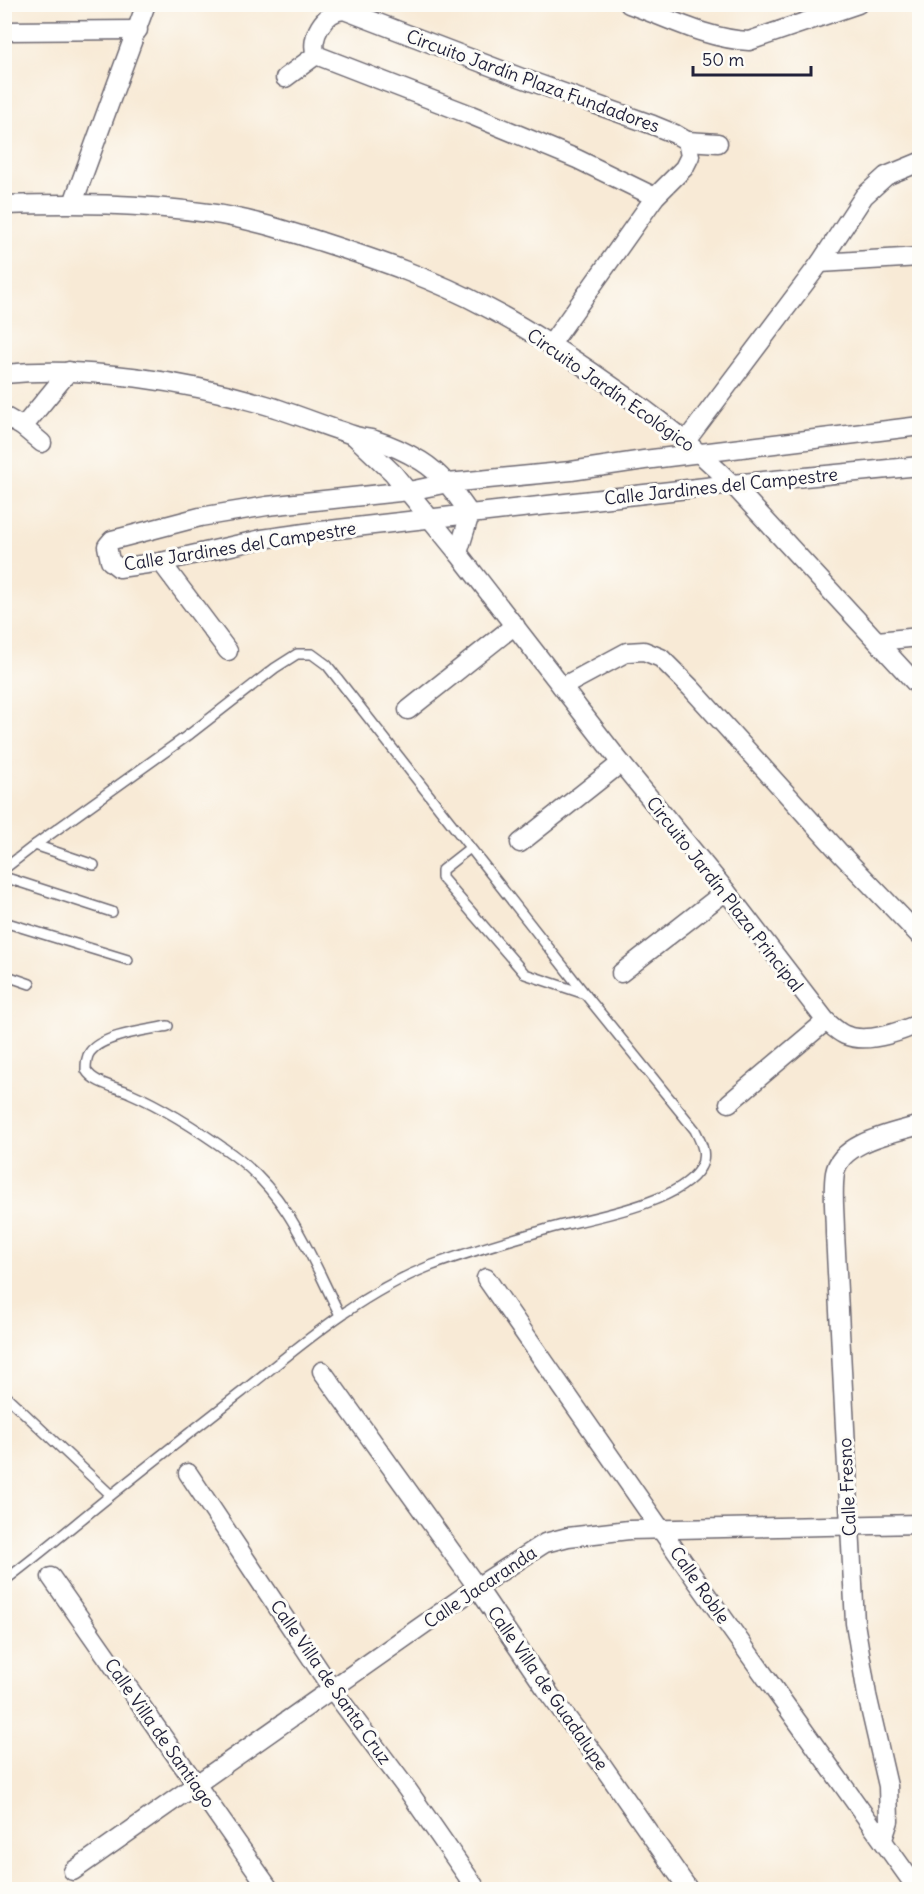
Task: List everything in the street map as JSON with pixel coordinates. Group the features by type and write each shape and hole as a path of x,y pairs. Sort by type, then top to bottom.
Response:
{"street":[{"path":"74,203 146,4"},
{"path":"801,23 806,4"},
{"path":"634,5 699,30 737,40 749,40 858,4"},
{"name":"Circuito Jardín Plaza Fundadores","path":"316,55 314,49 321,25 331,8 347,11 519,77 653,125 687,141"},
{"path":"4,31 138,30"},
{"path":"285,78 316,55 568,155 655,197"},
{"path":"551,344 655,197 684,168 690,156 687,141 718,143"},
{"path":"693,447 864,196 886,176 920,162"},
{"name":"Circuito Jardín Ecológico","path":"4,205 74,203 150,206 251,220 384,262 486,306 551,344 629,398 693,447 732,484 920,688"},
{"path":"819,263 920,256"},
{"path":"4,374 69,371 138,378 241,398 408,453 448,483 470,514 458,553"},
{"path":"23,427 69,371"},
{"path":"4,416 23,427 42,443"},
{"name":"Calle Jardines del Campestre","path":"920,426 693,447 571,471 448,483 409,491 267,506 200,517 112,540 107,546 110,561 119,568 161,562 262,539 363,525 920,465"},
{"name":"Circuito Jardín Plaza Principal","path":"354,436 409,491 826,1021 847,1036 860,1038 894,1032 920,1023"},
{"path":"360,495 363,525"},
{"path":"161,562 228,651"},
{"path":"408,710 515,625"},
{"path":"876,640 920,637"},
{"path":"562,687 627,652 644,651 660,658 691,688 833,845 920,936"},
{"path":"520,843 621,763"},
{"path":"621,973 726,891"},
{"path":"729,1103 826,1021"},
{"name":"Calle Fresno","path":"883,1839 889,1821 888,1786 859,1654 855,1623 835,1233 835,1172 840,1160 848,1151 920,1125"},
{"name":"Calle Roble","path":"486,1278 918,1890"},
{"name":"Calle Villa de Guadalupe","path":"322,1371 477,1587 550,1695 600,1762 689,1890"},
{"name":"Calle Villa de Santa Cruz","path":"188,1473 332,1689 407,1789 477,1890"},
{"name":"Calle Jacaranda","path":"73,1871 477,1587 545,1543 593,1533 920,1524"},
{"name":"Calle Villa de Santiago","path":"51,1577 270,1890"}],"lane":[{"path":"4,869 34,844 190,734 292,657 304,653 312,654 327,665 585,994 695,1130 704,1157 696,1174 664,1195 640,1205 503,1242 430,1266 386,1287 340,1316 4,1581"},
{"path":"34,844 94,865"},
{"path":"470,848 442,870 442,878 522,973 585,994"},
{"path":"4,877 112,912"},
{"path":"4,922 128,960"},
{"path":"4,975 30,984"},
{"path":"168,1026 128,1034 100,1044 93,1048 87,1056 86,1070 97,1080 148,1101 194,1127 234,1155 273,1192 290,1216 340,1316"},
{"path":"4,1394 111,1495"}]}
